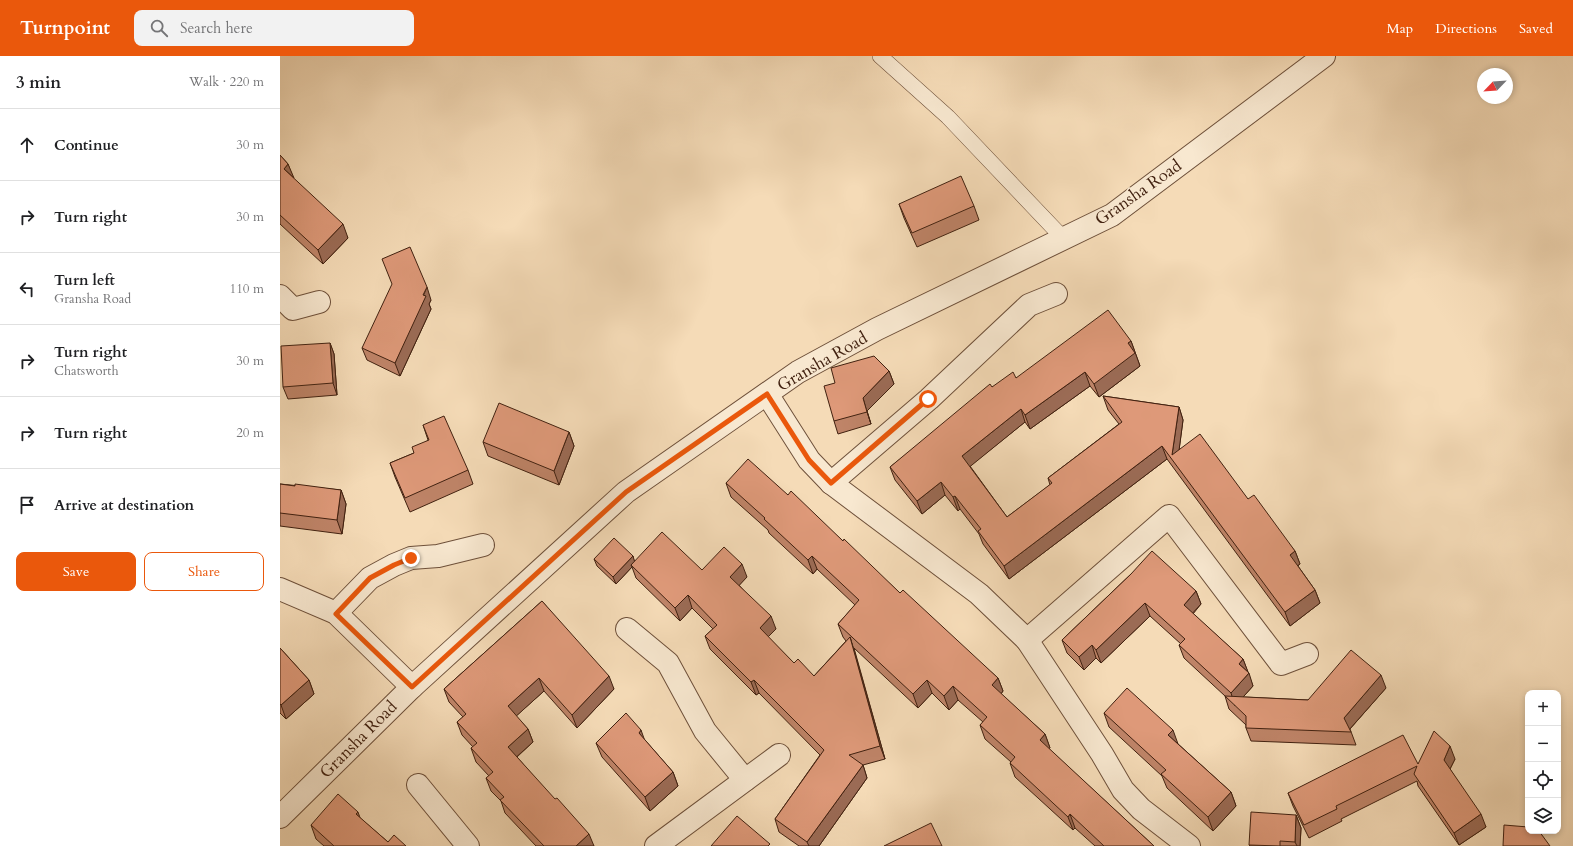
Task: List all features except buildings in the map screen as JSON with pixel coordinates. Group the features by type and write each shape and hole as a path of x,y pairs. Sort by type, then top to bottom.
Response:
{"street":[{"name":"Gransha Road","path":"280,817 412,687 626,492 798,372 877,329 1112,215 1324,56"},
{"path":"831,483 928,399 1029,305 1056,294"},
{"path":"280,296 293,310 319,302"},
{"path":"767,394 809,460 831,483 979,594 1026,640 1102,754 1123,790 1140,809 1189,846"},
{"path":"1026,640 1169,516 1281,664 1307,654"},
{"path":"336,614 370,578 394,565 411,558 438,556 483,545"},
{"path":"280,589 336,614 412,687"},
{"path":"627,629 668,663 705,731 745,780"},
{"path":"656,846 779,755"},
{"path":"418,785 468,846"}],"lane":[{"path":"880,56 948,117 1063,238"}],"route":[{"path":"411,558 370,578 336,614 412,687 626,492 767,394 809,460 831,483 928,399"}]}
